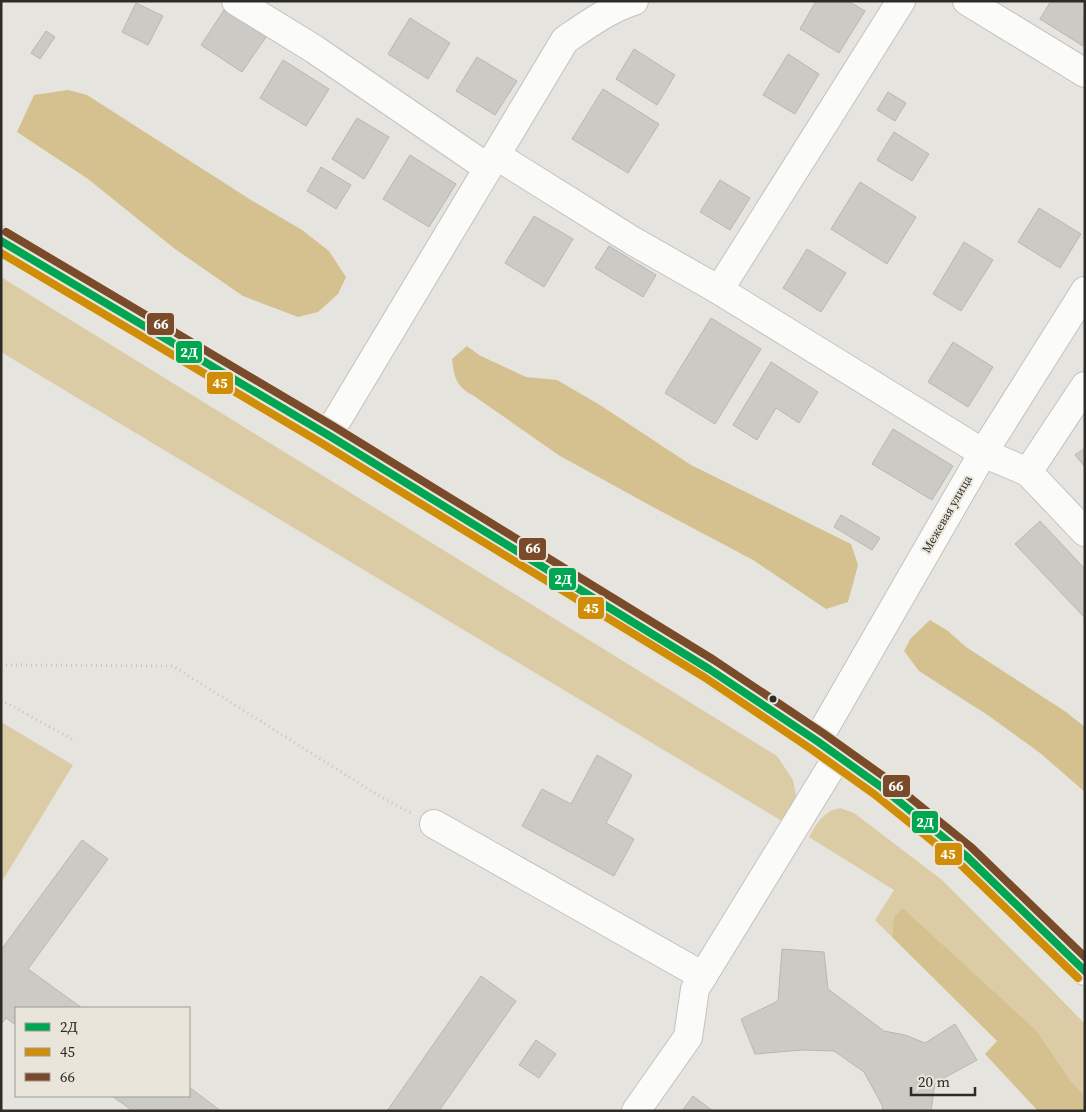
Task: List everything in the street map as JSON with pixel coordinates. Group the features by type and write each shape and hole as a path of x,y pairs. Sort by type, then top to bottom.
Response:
{"street":[{"path":"328,435 565,40 588,23 634,1"},
{"path":"719,290 901,1"},
{"path":"967,1 1085,72"},
{"path":"242,3 492,162 719,290 983,453 1028,472 1085,532"},
{"path":"1,241 328,435 700,664 827,749 880,786 965,855 1085,971"},
{"name":"Межевая улица","path":"636,1111 688,1038 695,990 827,749 983,453 1085,291"},
{"path":"1028,472 1085,386"},
{"path":"434,824 703,976"}],"path":[{"path":"1,665 173,666 381,797 434,824"},
{"path":"1,700 74,740"}],"shaded area":[{"path":"68,90 87,95 251,200 302,230 329,251 346,277 338,294 318,312 298,317 243,296 175,249 88,179 17,132 34,95"},
{"path":"1,277 777,756 793,780 797,800 787,824 1,352"},
{"path":"467,346 479,355 526,377 557,380 600,405 691,465 851,544 858,565 848,602 826,609 753,560 560,456 463,389 455,376 452,359"},
{"path":"930,620 948,631 966,647 1066,712 1085,727 1085,792 1040,753 989,716 919,671 904,651 911,638"},
{"path":"1,722 73,765 1,883"},
{"path":"840,808 854,813 942,880 1085,1024 1085,1096 1071,1081 1036,1030 903,908 894,916 892,937 875,920 894,890 809,837 818,822 825,815"},
{"path":"903,908 1036,1030 1071,1081 1085,1096 1085,1111 1038,1111 985,1054 997,1041 892,937 894,916"}],"building":[{"path":"816,1 848,1 865,11 839,53 800,29"},
{"path":"1051,1 1085,1 1083,46 1040,19"},
{"path":"136,3 163,16 148,45 122,32"},
{"path":"224,10 266,37 242,72 201,45"},
{"path":"410,18 450,43 428,79 388,54"},
{"path":"46,31 55,37 40,59 31,53"},
{"path":"634,49 675,75 657,105 616,79"},
{"path":"788,54 819,74 795,114 763,95"},
{"path":"477,57 517,81 495,115 456,91"},
{"path":"283,60 329,89 306,126 260,98"},
{"path":"603,89 659,124 628,173 572,139"},
{"path":"888,92 906,103 895,121 877,110"},
{"path":"357,118 389,137 364,179 332,159"},
{"path":"894,132 929,154 912,181 877,160"},
{"path":"410,155 456,184 429,227 383,199"},
{"path":"321,167 351,185 336,209 307,191"},
{"path":"720,180 750,198 730,230 700,212"},
{"path":"860,182 916,217 887,264 831,229"},
{"path":"1039,208 1081,234 1060,268 1018,242"},
{"path":"534,216 573,239 544,287 505,263"},
{"path":"964,242 993,260 961,311 933,294"},
{"path":"609,246 656,275 643,297 595,268"},
{"path":"807,249 846,273 821,312 783,288"},
{"path":"711,318 761,349 715,424 665,393"},
{"path":"953,342 993,367 968,407 928,382"},
{"path":"771,362 818,392 799,423 776,408 757,440 733,425"},
{"path":"893,429 953,466 932,500 872,464"},
{"path":"1085,448 1085,467 1075,455"},
{"path":"841,515 880,538 872,550 834,527"},
{"path":"1040,521 1085,569 1085,618 1015,544"},
{"path":"597,755 632,775 606,823 634,839 614,876 522,826 542,789 571,804"},
{"path":"82,840 108,859 28,969 81,1007 15,1007 15,1024 6,1018 1,1024 1,950"},
{"path":"782,949 824,952 828,989 884,1031 905,1035 925,1043 955,1024 977,1060 935,1083 931,1111 883,1111 882,1105 864,1072 834,1051 802,1050 755,1054 741,1019 778,1001"},
{"path":"481,976 516,1001 439,1111 387,1111"},
{"path":"536,1040 556,1054 539,1078 519,1065"},
{"path":"190,1088 221,1111 133,1111 113,1097 190,1097"},
{"path":"693,1096 713,1111 682,1111"}],"transit line":[{"name":"66","path":"6,232 333,426 714,660 823,733 886,778 971,847 1085,957"},
{"name":"2Д","path":"1,241 328,435 709,669 817,741 880,786 965,855 1085,971"},
{"name":"45","path":"1,253 323,444 704,677 811,749 874,794 958,862 1078,978"}]}
